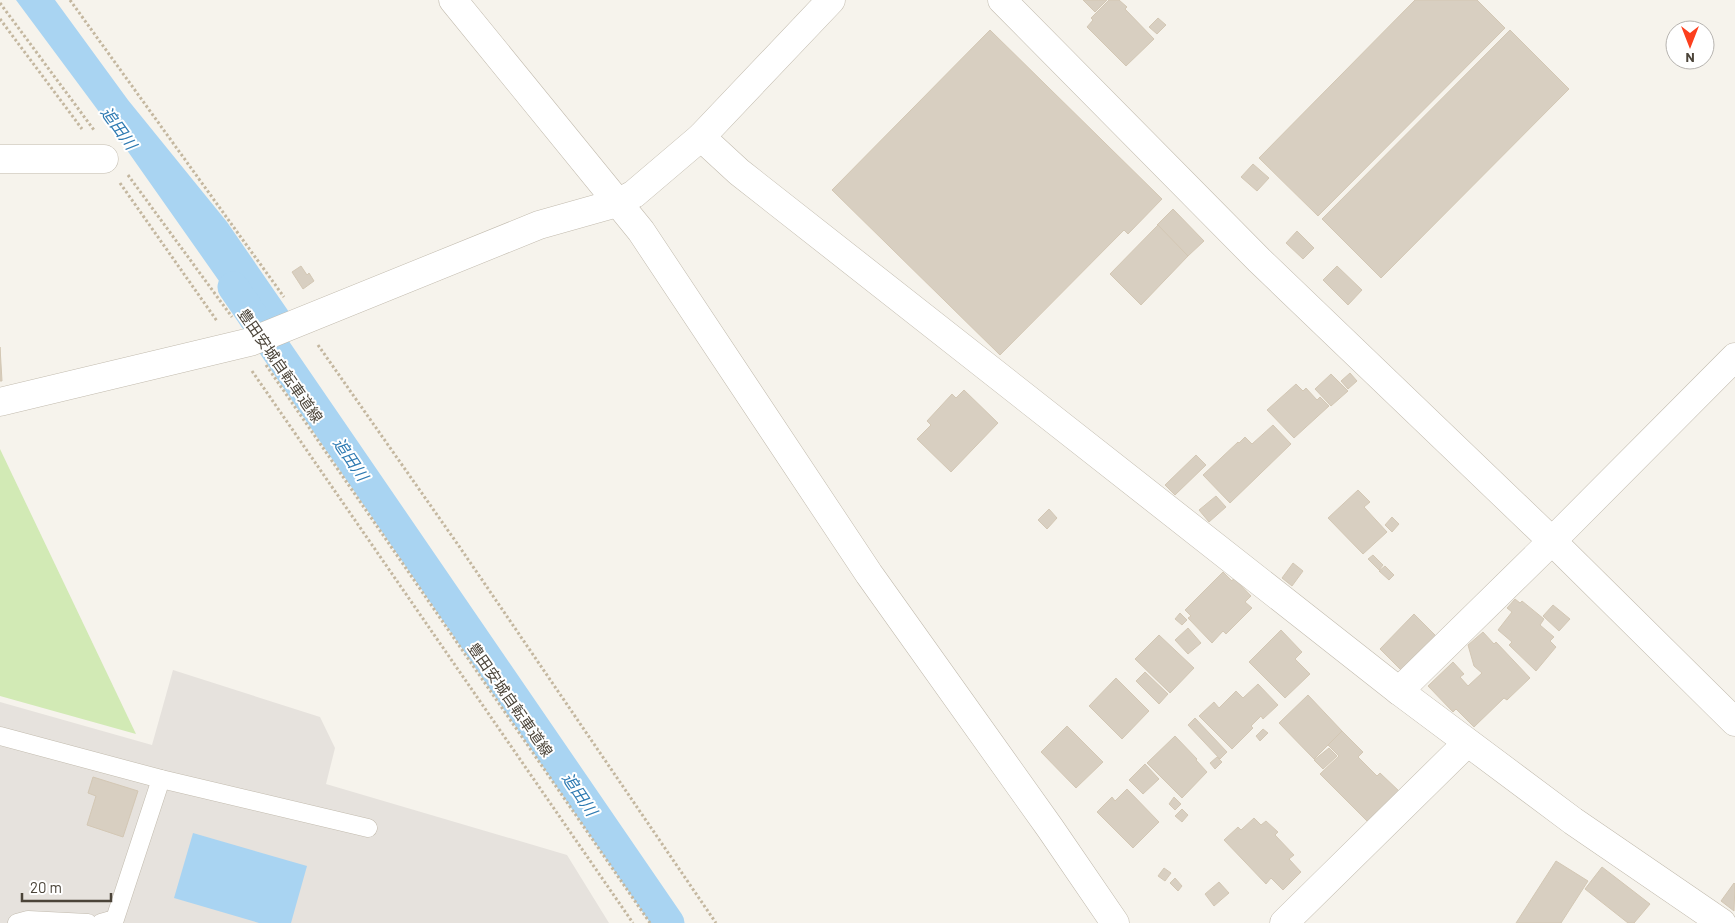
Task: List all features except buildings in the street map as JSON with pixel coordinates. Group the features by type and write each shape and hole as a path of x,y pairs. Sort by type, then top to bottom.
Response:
{"street":[{"path":"453,0 640,231 869,574 1050,828 1114,923"},
{"path":"0,402 250,341 539,225 617,203 634,194 701,137 831,0"},
{"path":"1002,0 1259,260 1552,541 1735,722"},
{"path":"701,137 739,172 1399,691 1573,821 1722,923"},
{"path":"0,160 109,156"},
{"path":"1399,691 1735,357"},
{"path":"1284,923 1467,743"}],"lane":[{"path":"0,736 161,779 368,828"},
{"path":"101,923 115,919 161,779"},
{"path":"17,923 28,920 88,923"}],"path":[{"path":"70,0 298,323 461,549 716,923"},
{"name":"豊田安城自転車道線","path":"0,2 109,156 250,341 650,923"},
{"path":"0,19 109,156 250,341 633,923"}],"shaded area":[{"path":"173,670 320,717 335,748 326,784 567,855 609,923 0,923 0,702 152,745"}],"green space":[{"path":"0,449 136,734 0,696"}],"water":[{"path":"16,0 55,0 128,100 227,222 289,312 250,325 117,136"},
{"path":"193,833 307,866 291,923 259,923 174,898"}],"waterway":[{"name":"追田川","path":"233,287 669,923"}]}
